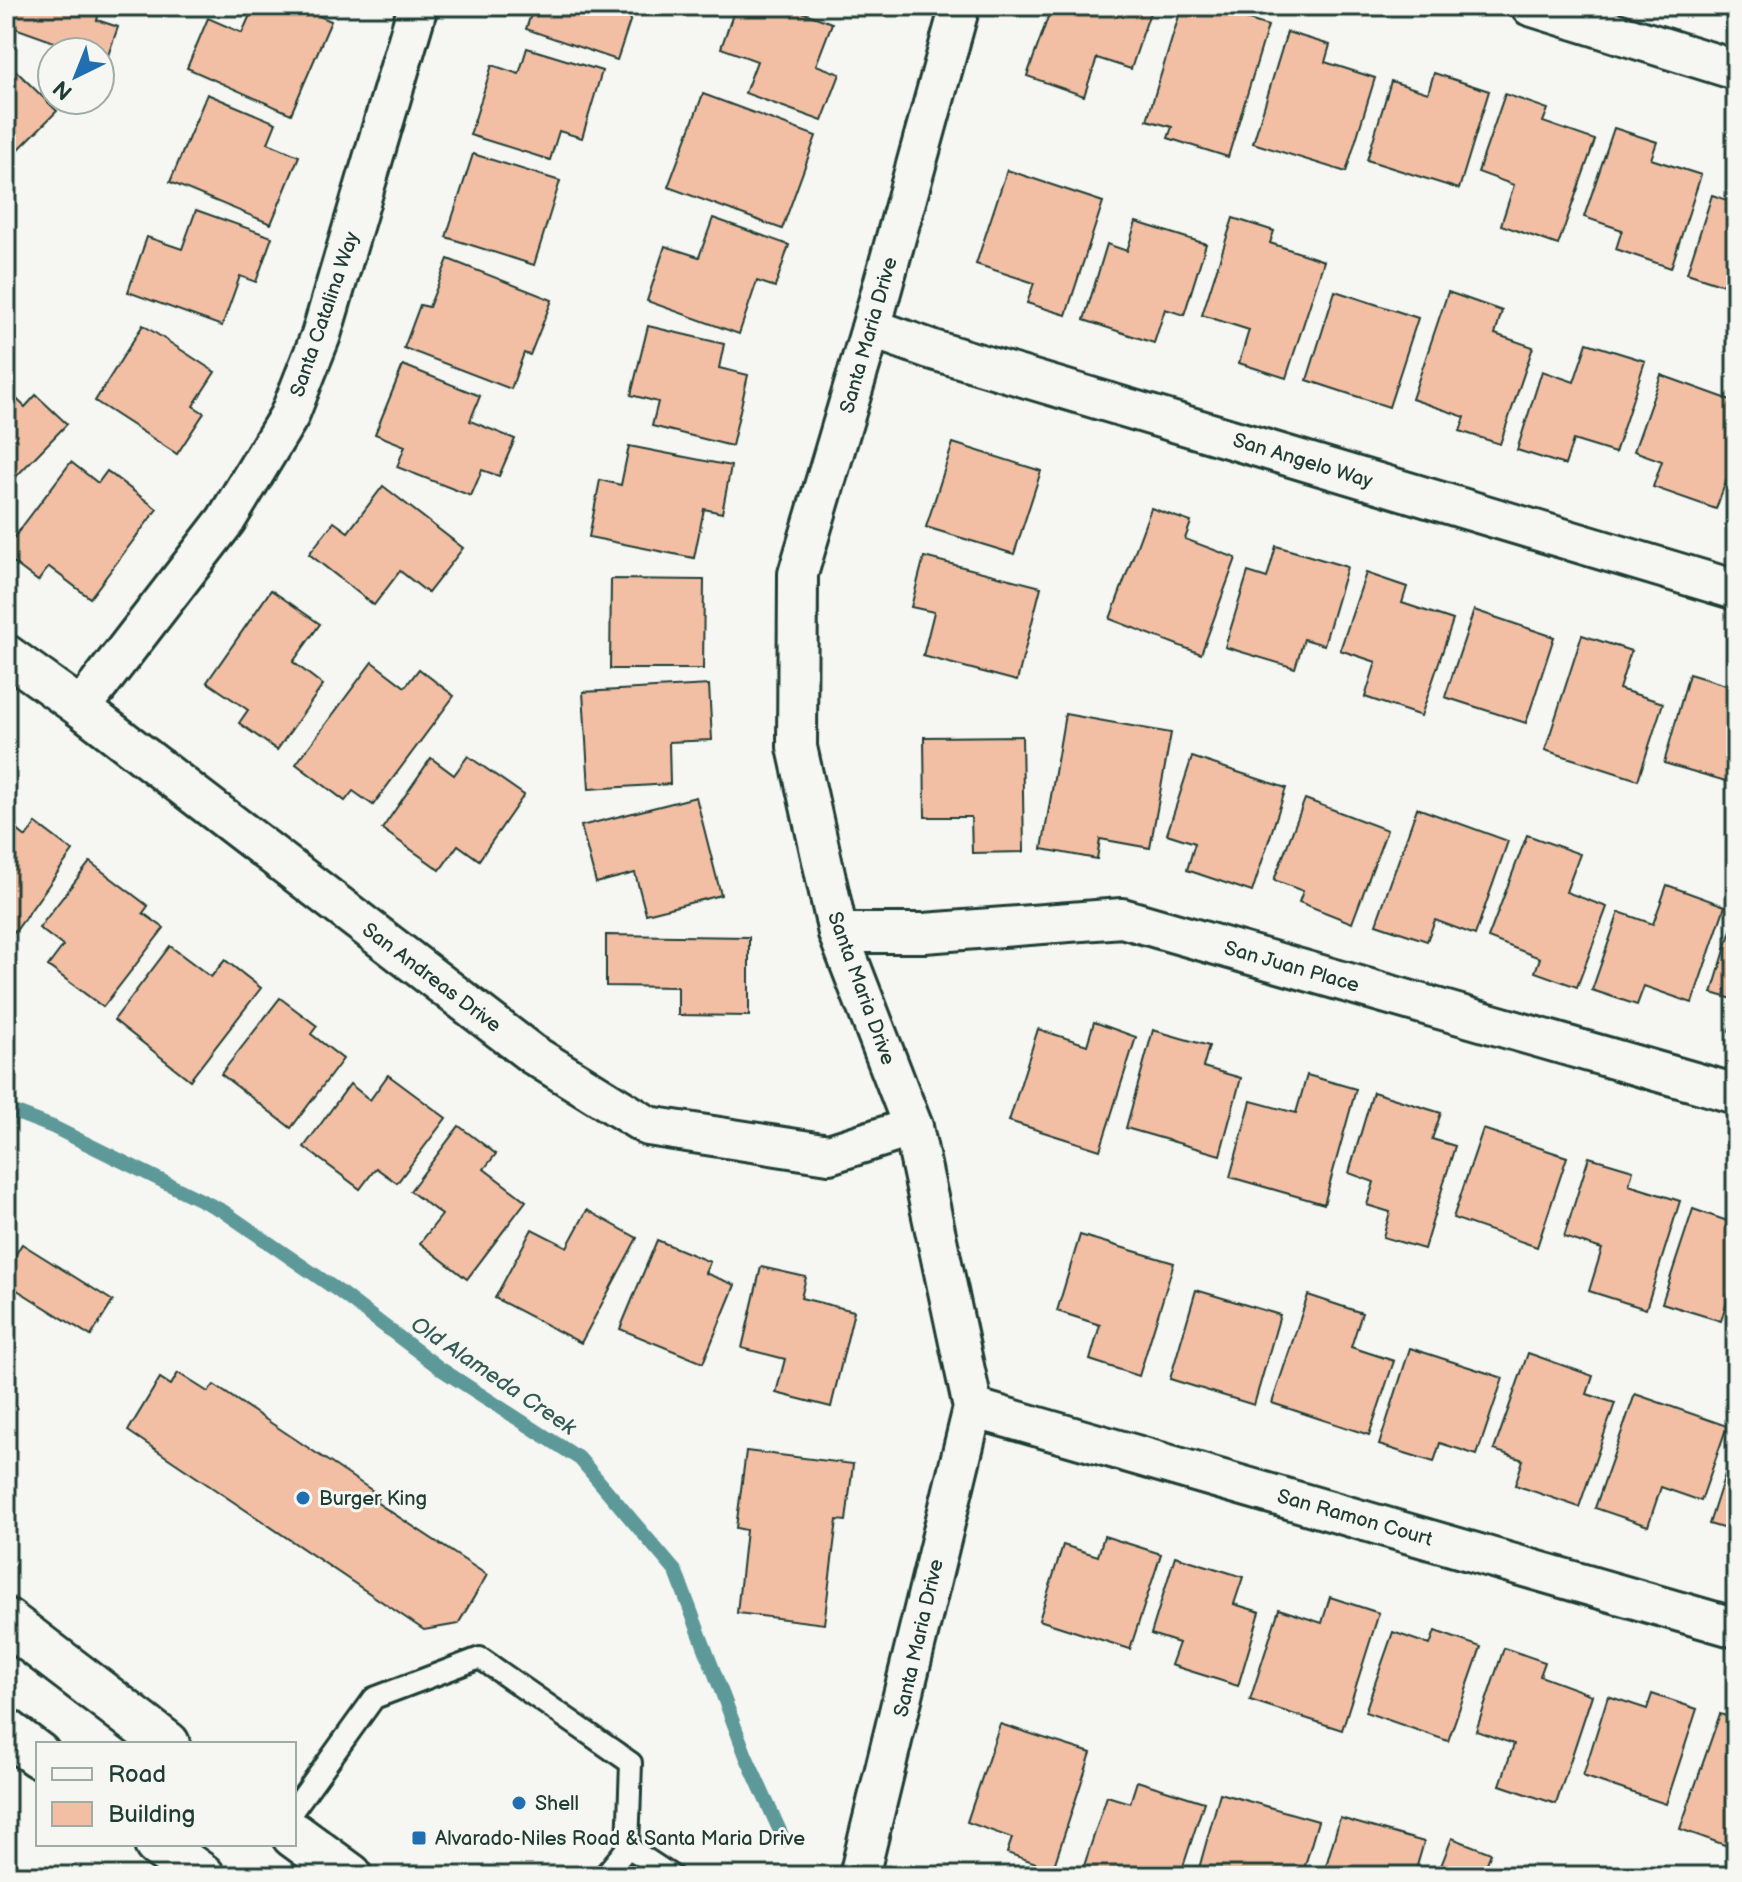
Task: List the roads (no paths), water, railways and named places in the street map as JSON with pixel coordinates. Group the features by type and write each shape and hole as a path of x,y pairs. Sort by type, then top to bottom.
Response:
{"main road":[{"path":"6,1621 164,1742"},
{"path":"6,1731 36,1754"},
{"path":"296,1836 350,1876"},
{"path":"160,1846 202,1876"}],"street":[{"name":"Santa Catalina Way","path":"81,708 226,520 289,416 321,335 418,6"},
{"name":"Santa Maria Drive","path":"859,1876 973,1408 913,1127 838,933 797,747 798,574 871,328 960,6"},
{"path":"1530,6 1736,70"},
{"name":"San Angelo Way","path":"871,328 933,350 1736,590"},
{"name":"San Andreas Drive","path":"6,654 81,708 532,1054 648,1126 829,1154 913,1127"},
{"name":"San Juan Place","path":"838,933 924,933 1122,918 1736,1094"},
{"name":"San Ramon Court","path":"973,1408 1736,1628"}],"lane":[{"path":"296,1806 374,1698 480,1658 631,1763 628,1847 604,1876"},
{"path":"628,1847 672,1876"}],"waterway":[{"name":"Old Alameda Creek","path":"6,1109 53,1127 223,1211 337,1290 441,1369 580,1459 676,1572 746,1756 784,1840"}],"place":[{"name":"Burger King","path":"303,1498"},
{"name":"Shell","path":"519,1803"},
{"name":"Alvarado-Niles Road & Santa Maria Drive","path":"419,1838"}]}
